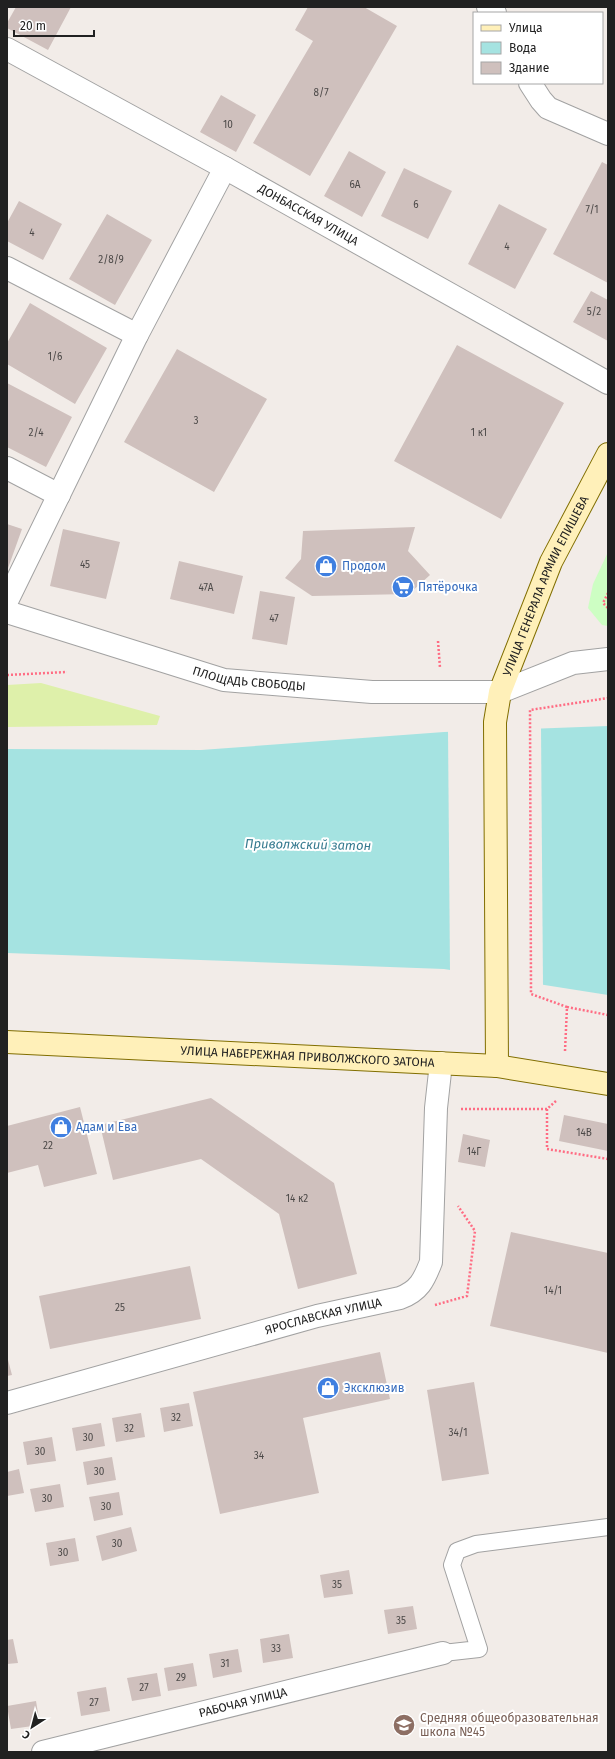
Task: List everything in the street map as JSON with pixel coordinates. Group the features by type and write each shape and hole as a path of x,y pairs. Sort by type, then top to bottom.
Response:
{"main road":[{"name":"УЛИЦА ГЕНЕРАЛА АРМИИ ЕПИШЕВА","path":"497,1066 495,722 500,692 550,562 608,454"},
{"name":"УЛИЦА НАБЕРЕЖНАЯ ПРИВОЛЖСКОГО ЗАТОНА","path":"7,1042 497,1066 608,1084"}],"street":[{"name":"ДОНБАССКАЯ УЛИЦА","path":"7,49 225,168 608,383"},
{"path":"531,84 548,108 608,134"},
{"path":"7,601 137,334 225,168"},
{"path":"7,268 137,334"},
{"path":"7,468 59,495"},
{"name":"ПЛОЩАДЬ СВОБОДЫ","path":"7,612 224,680 372,692 500,692"},
{"path":"500,692 573,663 608,659"},
{"name":"ЯРОСЛАВСКАЯ УЛИЦА","path":"7,1403 317,1316 400,1298 411,1294 426,1276 431,1262 436,1108 441,1063"},
{"name":"РАБОЧАЯ УЛИЦА","path":"43,1752 443,1653"}],"lane":[{"path":"443,1653 479,1649 452,1565 457,1551 476,1544 608,1527"}],"path":[{"path":"608,593 603,603 608,608"},
{"path":"7,674 68,672"},
{"path":"608,698 530,710 531,994 567,1007 608,1015"},
{"path":"457,1109 547,1109 562,1096 567,1007"},
{"path":"547,1109 547,1149 608,1159"},
{"path":"430,1307 467,1296 475,1231 458,1205"}],"green space":[{"path":"608,552 608,626 602,625 588,608 593,584"},
{"path":"41,683 160,716 157,725 7,727 7,685"}],"water":[{"name":"Приволжский затон","path":"608,726 608,995 444,969 7,953 7,749 201,750 444,732"}],"pier":[{"path":"541,727 543,987 450,972 448,730"}],"building":[{"path":"16,7 71,7 48,50 7,28 7,23"},
{"path":"308,7 364,7 397,26 310,176 253,143 313,41 295,30"},
{"path":"221,95 256,115 236,152 200,132"},
{"path":"349,151 386,172 362,217 324,196"},
{"path":"602,162 608,165 608,283 553,254"},
{"path":"404,168 452,191 428,239 381,216"},
{"path":"19,201 62,224 43,260 7,241 7,223"},
{"path":"499,204 547,229 515,289 468,264"},
{"path":"107,214 152,240 115,305 69,279"},
{"path":"591,291 608,300 608,341 573,322"},
{"path":"30,303 107,348 75,404 7,364 7,343"},
{"path":"457,345 564,403 501,519 394,461"},
{"path":"177,349 267,399 214,492 124,442"},
{"path":"7,383 72,417 46,467 7,447"},
{"path":"7,524 22,529 7,571"},
{"path":"415,527 408,551 430,575 409,594 312,596 285,578 301,559 303,531"},
{"path":"63,529 120,542 106,599 50,586"},
{"path":"179,561 243,576 234,614 170,599"},
{"path":"260,591 295,597 287,645 252,639"},
{"path":"211,1098 334,1183 357,1274 298,1289 279,1214 201,1159 113,1180 100,1125"},
{"path":"80,1107 97,1174 44,1187 38,1165 7,1173 7,1126"},
{"path":"564,1115 608,1124 608,1151 559,1141"},
{"path":"463,1134 490,1140 485,1167 458,1162"},
{"path":"511,1232 608,1253 608,1353 490,1326"},
{"path":"190,1266 201,1319 50,1349 39,1296"},
{"path":"380,1352 390,1399 303,1418 319,1493 220,1514 193,1392"},
{"path":"7,1356 12,1375 7,1376"},
{"path":"474,1382 489,1474 442,1481 427,1390"},
{"path":"189,1403 193,1426 164,1432 160,1408"},
{"path":"141,1413 145,1437 116,1442 112,1418"},
{"path":"101,1423 105,1446 76,1451 72,1428"},
{"path":"52,1437 56,1461 27,1465 23,1442"},
{"path":"112,1457 116,1480 87,1485 83,1462"},
{"path":"19,1469 24,1493 7,1496 7,1472"},
{"path":"60,1484 64,1507 35,1512 30,1489"},
{"path":"119,1492 123,1515 94,1521 89,1497"},
{"path":"131,1527 137,1551 102,1561 96,1536"},
{"path":"75,1538 79,1561 50,1566 46,1543"},
{"path":"349,1570 353,1594 324,1598 320,1575"},
{"path":"413,1606 417,1629 388,1634 384,1610"},
{"path":"289,1634 293,1658 263,1663 260,1639"},
{"path":"13,1639 18,1663 7,1664 7,1640"},
{"path":"238,1649 242,1672 213,1678 209,1654"},
{"path":"193,1663 197,1686 168,1691 164,1668"},
{"path":"157,1673 161,1696 132,1701 127,1678"},
{"path":"106,1687 110,1711 81,1716 77,1692"},
{"path":"36,1701 40,1725 11,1729 7,1706"}],"place":[{"name":"Продом","path":"326,566"},
{"name":"Пятёрочка","path":"403,587"},
{"name":"Адам и Ева","path":"61,1127"},
{"name":"Эксклюзив","path":"328,1388"},
{"name":"Средняя общеобразовательная школа №45","path":"404,1725"}]}
